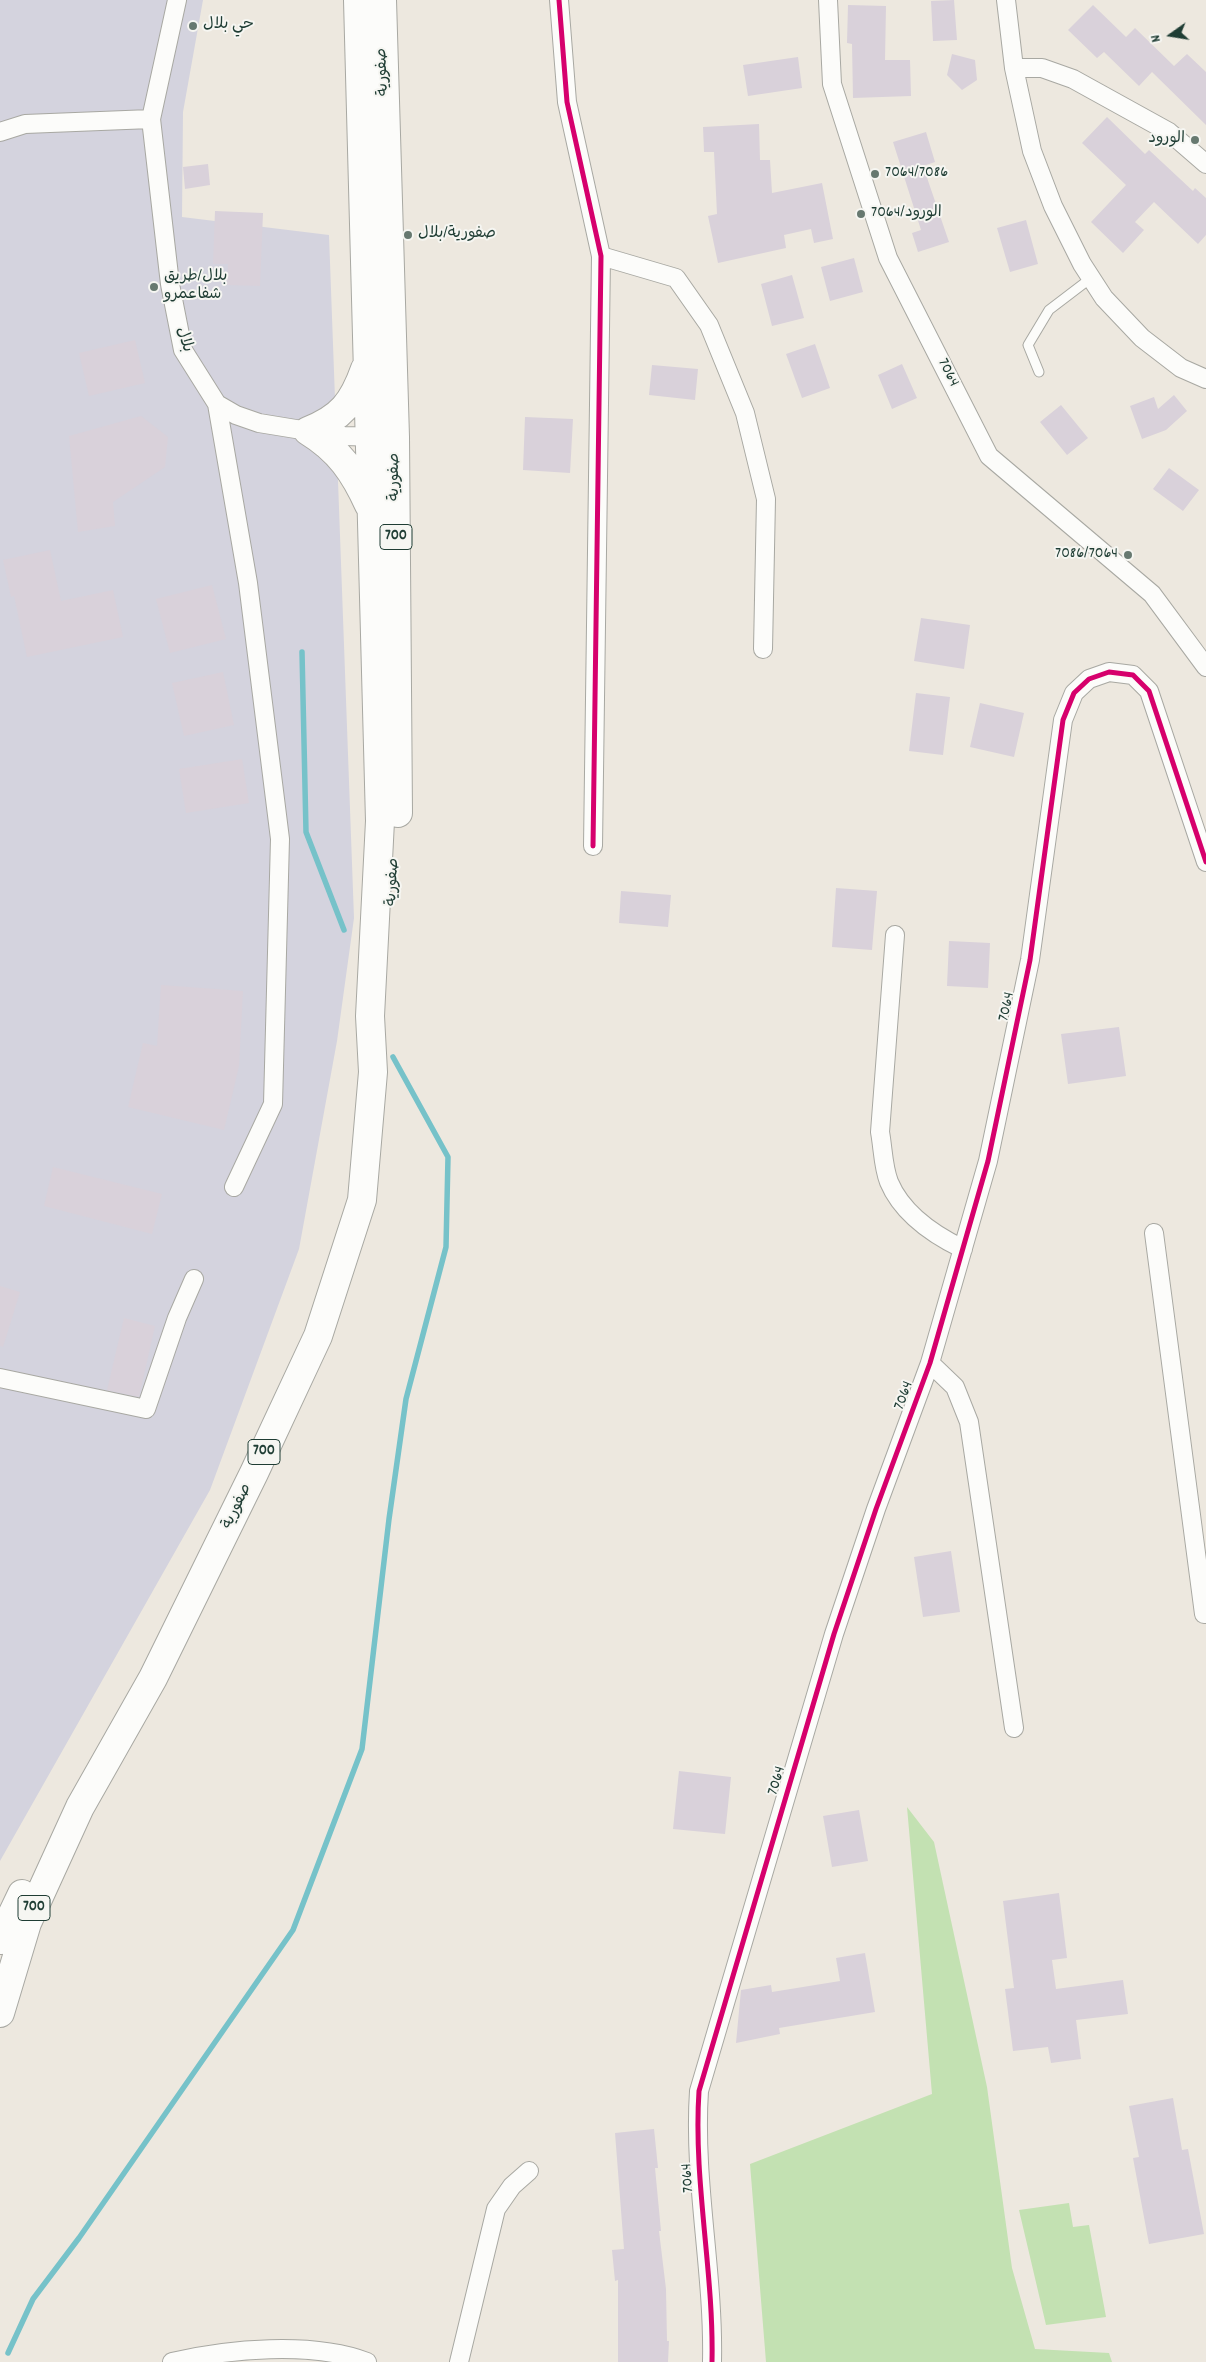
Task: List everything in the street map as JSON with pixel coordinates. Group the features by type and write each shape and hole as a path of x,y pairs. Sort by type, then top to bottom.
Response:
{"main road":[{"name":"صفورية","path":"80,1807 157,1670 254,1474 318,1336 362,1200 374,1072 370,1016 380,821 372,510 382,437 368,361 358,0"},
{"name":"صفورية","path":"374,1072 387,1025 398,821 382,437 382,0"},
{"path":"308,431 326,424 348,405 359,385 368,361"},
{"path":"308,431 328,443 344,461 359,483 372,510"},
{"name":"700","path":"0,1940 21,1895 80,1807"},
{"name":"700","path":"0,2013 27,1924 80,1807"}],"street":[{"name":"بلال","path":"177,0 151,120 170,284 183,350 217,404 236,415 259,423 308,431 382,437"},
{"path":"559,0 567,102 601,256 593,846"},
{"name":"7064","path":"828,0 832,84 888,258 989,456 1152,594 1206,667"},
{"path":"1006,0 1014,68 1032,151 1052,206 1104,298 1142,338 1181,368 1206,379"},
{"path":"1014,68 1042,68 1073,79 1169,132 1206,164"},
{"path":"0,132 25,124 151,120"},
{"path":"601,256 676,278 709,325 745,413 766,498 763,649"},
{"path":"217,404 248,583 280,839 273,1104 234,1187"},
{"name":"7064","path":"712,2362 710,2293 697,2124 699,2091 834,1634 876,1509 930,1363 988,1161 1030,960 1063,720 1074,693 1088,679 1108,672 1132,675 1149,691 1206,862"},
{"path":"895,936 880,1132 884,1160 889,1182 904,1204 922,1224 940,1239 963,1249"},
{"path":"1154,1233 1204,1614 1206,1614"},
{"path":"0,1378 146,1409 177,1318 194,1279"},
{"name":"7064","path":"930,1363 955,1387 969,1422 1014,1728"},
{"path":"459,2362 496,2209 512,2186 529,2171"},
{"path":"172,2362 197,2356 239,2351 304,2349 367,2362"}],"lane":[{"path":"1039,372 1028,345 1049,310 1092,278"}],"shaded area":[{"path":"0,0 203,0 183,112 182,217 329,235 354,918 337,1041 299,1249 210,1490 0,1861"}],"green space":[{"path":"907,1807 934,1842 987,2087 1012,2268 1035,2349 1109,2353 1112,2362 766,2362 750,2164 932,2094"},
{"path":"1069,2203 1073,2227 1089,2225 1106,2317 1046,2325 1019,2210"}],"building":[{"path":"954,0 957,40 933,41 931,1"},
{"path":"848,5 886,6 885,60 910,60 911,96 853,98 852,44 847,43"},
{"path":"1093,5 1126,37 1135,28 1174,66 1187,54 1206,72 1206,125 1152,72 1139,86 1104,52 1097,58 1068,30"},
{"path":"952,54 975,60 977,80 962,90 947,75"},
{"path":"798,57 802,88 748,96 743,65"},
{"path":"1107,117 1145,154 1149,150 1193,191 1195,188 1206,198 1206,235 1198,244 1154,202 1135,222 1144,230 1123,253 1091,222 1126,185 1082,143"},
{"path":"759,124 760,160 770,160 772,193 822,183 833,239 814,243 811,229 784,235 786,248 718,263 708,216 717,214 714,152 704,152 703,127"},
{"path":"926,132 935,162 923,166 949,242 918,252 912,233 921,230 893,142"},
{"path":"208,164 210,185 185,189 183,167"},
{"path":"215,211 263,213 260,286 227,285 228,264 213,264"},
{"path":"1026,220 1038,264 1010,272 997,228"},
{"path":"854,258 863,292 830,301 821,267"},
{"path":"792,275 804,318 772,326 761,284"},
{"path":"135,340 145,383 89,396 79,353"},
{"path":"815,344 830,388 802,398 786,354"},
{"path":"902,364 917,398 892,409 878,375"},
{"path":"652,365 698,369 695,400 649,395"},
{"path":"1174,395 1187,411 1166,430 1142,439 1130,406 1154,397 1158,409"},
{"path":"1061,405 1088,438 1067,455 1040,422"},
{"path":"141,416 168,437 165,467 113,502 115,526 78,532 69,436"},
{"path":"525,417 573,419 570,473 523,470"},
{"path":"1169,468 1199,490 1183,511 1153,489"},
{"path":"50,550 61,601 113,590 123,637 27,657 14,596 11,597 3,560"},
{"path":"212,585 226,639 170,653 156,599"},
{"path":"921,618 970,625 964,669 914,661"},
{"path":"223,672 234,725 184,736 172,683"},
{"path":"916,693 950,697 943,755 909,751"},
{"path":"980,703 1024,713 1014,757 970,747"},
{"path":"242,759 249,803 186,813 179,769"},
{"path":"836,888 877,891 872,950 832,947"},
{"path":"621,891 671,895 668,927 619,923"},
{"path":"949,941 990,943 988,988 947,986"},
{"path":"161,985 243,991 239,1066 224,1130 128,1107 143,1043 157,1046"},
{"path":"1119,1027 1126,1076 1068,1084 1061,1034"},
{"path":"53,1167 162,1194 152,1234 44,1206"},
{"path":"0,1286 20,1292 3,1347 0,1346"},
{"path":"124,1318 155,1326 139,1397 107,1390"},
{"path":"951,1551 960,1612 923,1617 914,1557"},
{"path":"679,1771 731,1777 725,1834 673,1829"},
{"path":"859,1810 868,1861 832,1867 823,1816"},
{"path":"1059,1893 1067,1958 1052,1960 1056,1989 1123,1980 1128,2014 1076,2020 1081,2059 1051,2063 1048,2047 1013,2051 1005,1989 1014,1988 1003,1901"},
{"path":"865,1953 875,2012 779,2028 780,2034 736,2043 741,1990 771,1985 772,1992 840,1981 836,1958"},
{"path":"1173,2098 1182,2150 1188,2149 1204,2234 1149,2244 1133,2158 1139,2157 1129,2106"},
{"path":"654,2129 658,2168 655,2168 661,2231 659,2231 666,2289 667,2341 669,2341 668,2362 618,2362 618,2280 615,2281 612,2250 624,2249 615,2133"}],"waterway":[{"path":"302,652 306,832 344,930"},
{"path":"8,2353 33,2299 79,2238 293,1930 362,1749 389,1519 406,1399 446,1247 448,1157 393,1057"}],"cycle path":[{"path":"559,0 567,102 601,256 593,846"},
{"path":"712,2362 710,2294 699,2159 699,2091 834,1634 876,1509 930,1363 988,1161 1030,960 1063,720 1074,693 1089,679 1109,672 1133,675 1149,691 1206,862"}],"place":[{"name":"حي بلال","path":"193,26"},
{"name":"الورود","path":"1195,140"},
{"name":"7064/7086","path":"875,174"},
{"name":"الورود/7064","path":"861,214"},
{"name":"صفورية/بلال","path":"408,235"},
{"name":"بلال/طريق شفاعمرو","path":"154,287"},
{"name":"7086/7064","path":"1128,555"}]}
